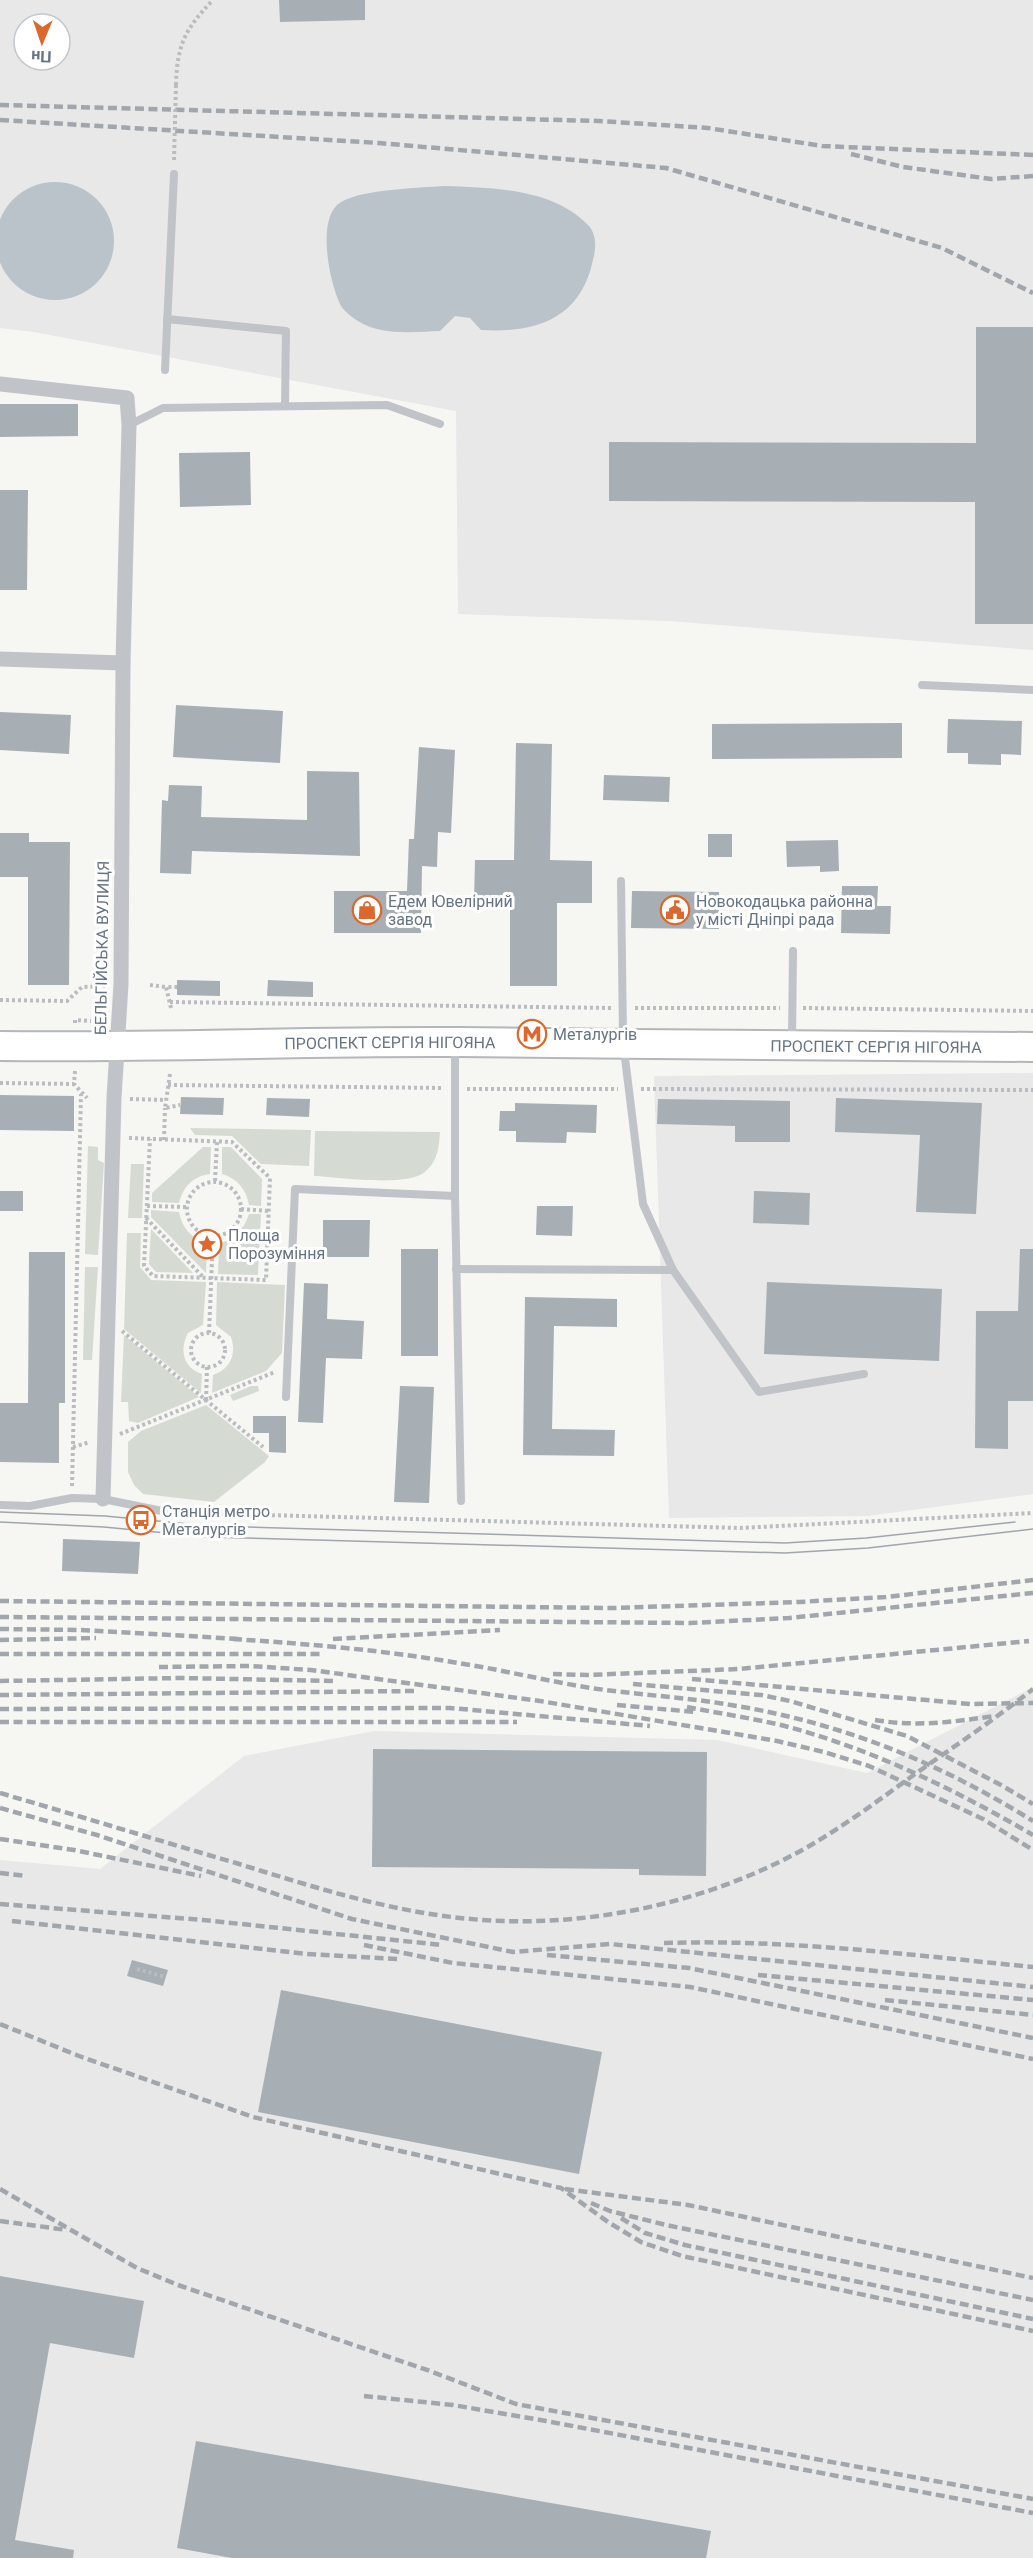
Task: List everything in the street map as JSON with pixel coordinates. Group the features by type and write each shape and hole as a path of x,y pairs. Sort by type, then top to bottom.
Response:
{"highway":[{"name":"ПРОСПЕКТ СЕРГІЯ НІГОЯНА","path":"0,1046 456,1042 623,1046 1033,1047"}],"street":[{"name":"БЕЛЬГІЙСЬКА ВУЛИЦЯ","path":"0,384 127,398 129,425 123,663 121,984 107,1318 104,1499"},
{"path":"0,659 123,663"}],"lane":[{"path":"165,370 174,174"},
{"path":"167,320 286,331 285,406"},
{"path":"129,425 163,408 387,405 440,424"},
{"path":"922,685 1033,690"},
{"path":"621,881 623,1046 643,1204 673,1270 759,1392 864,1374"},
{"path":"791,1047 792,951"},
{"path":"456,1042 455,1196 461,1501"},
{"path":"286,1397 296,1189 455,1196"},
{"path":"456,1269 673,1270"},
{"path":"0,1506 30,1506 72,1498 104,1499 167,1512 220,1513"}],"path":[{"path":"174,160 177,58 191,22 213,0"},
{"path":"150,985 177,987"},
{"path":"0,1000 67,1001 82,987 107,986 107,992"},
{"path":"166,987 171,1008"},
{"path":"170,1002 1033,1011"},
{"path":"75,1027 75,1020 96,1021"},
{"path":"75,1071 74,1084 87,1098"},
{"path":"164,1140 165,1100 170,1074"},
{"path":"0,1083 74,1084"},
{"path":"168,1085 1033,1090"},
{"path":"72,1498 81,1094"},
{"path":"129,1099 165,1100"},
{"path":"165,1108 180,1106"},
{"path":"114,1137 232,1142 270,1178 266,1280 153,1276 144,1266 150,1139"},
{"path":"215,1181 217,1142"},
{"path":"215,1181 232,1188 238,1195 241,1209 234,1228 227,1233 213,1236 201,1233 194,1227 188,1220 186,1208 191,1193 198,1186 215,1181"},
{"path":"147,1206 186,1208"},
{"path":"241,1209 268,1211"},
{"path":"146,1218 204,1278"},
{"path":"209,1333 213,1236"},
{"path":"107,1318 263,1447"},
{"path":"209,1333 220,1338 225,1354 218,1363 207,1367 198,1363 192,1349 199,1336 209,1333"},
{"path":"206,1400 207,1367"},
{"path":"73,1447 105,1438 287,1367"},
{"path":"220,1513 740,1528 1033,1513"},
{"path":"137,1969 165,1977"}],"shaded area":[{"path":"0,0 1033,0 1033,650 669,621 458,614 456,411 34,332 0,328"},
{"path":"55,182 78,187 97,199 109,218 114,241 109,264 97,283 78,295 55,300 32,295 13,283 1,264 -4,241 1,218 13,199 32,187"},
{"path":"445,186 502,189 540,197 573,213 588,225 593,233 595,251 587,280 578,297 552,319 519,329 481,330 470,318 455,316 440,331 387,331 367,326 354,318 341,306 329,268 327,236 328,222 333,210 341,202 363,194"},
{"path":"1033,1073 1033,1494 867,1516 669,1518 654,1076"},
{"path":"190,1128 311,1130 309,1166 261,1164 232,1136 195,1135"},
{"path":"315,1131 440,1132 435,1158 426,1171 405,1179 373,1180 314,1176"},
{"path":"88,1146 98,1147 98,1160 104,1163 98,1255 85,1254"},
{"path":"203,1147 211,1147 210,1174 190,1183 179,1203 152,1202 152,1193"},
{"path":"222,1147 231,1147 262,1179 261,1206 249,1205 240,1185 222,1174"},
{"path":"131,1164 144,1164 142,1218 128,1218"},
{"path":"151,1210 179,1212 188,1232 207,1243 206,1273 151,1217"},
{"path":"249,1214 261,1214 258,1275 218,1274 219,1243 238,1233"},
{"path":"151,1229 193,1273 156,1272 149,1264"},
{"path":"127,1233 141,1233 140,1267 151,1280 206,1282 203,1325 188,1333 183,1352 187,1363 202,1374 201,1393 124,1329"},
{"path":"85,1267 98,1267 92,1360 83,1360"},
{"path":"217,1282 285,1285 282,1353 266,1371 212,1393 213,1375 228,1365 233,1350 231,1337 216,1325"},
{"path":"124,1335 199,1397 138,1423 129,1421 128,1402 121,1402"},
{"path":"251,1386 258,1386 259,1391 233,1401 230,1395"},
{"path":"206,1405 269,1456 265,1462 214,1502 143,1494 134,1485 128,1472 128,1442 141,1431"},
{"path":"1033,1687 1033,2558 0,2558 0,1860 100,1869 244,1756 374,1731 717,1740 867,1773"}],"building":[{"path":"279,0 365,0 365,20 280,22"},
{"path":"976,327 1033,327 1033,624 975,624 975,502 609,501 609,442 976,443"},
{"path":"0,404 78,404 78,436 0,437"},
{"path":"250,452 251,505 180,507 179,453"},
{"path":"0,490 28,490 27,590 0,590"},
{"path":"176,705 283,711 280,763 173,757"},
{"path":"0,712 71,715 69,754 0,750"},
{"path":"948,719 1022,721 1021,755 1001,754 1001,765 968,764 968,753 947,753"},
{"path":"902,723 902,758 712,759 712,724"},
{"path":"516,743 552,744 550,860 592,861 592,903 557,903 557,986 510,986 510,903 474,902 475,860 514,860"},
{"path":"419,747 455,750 451,833 438,832 437,867 422,866 421,933 334,933 334,891 407,891 409,839 414,839"},
{"path":"307,771 359,772 360,856 192,851 191,874 160,873 162,800 168,801 169,785 202,786 201,817 307,820"},
{"path":"604,775 670,777 669,802 603,800"},
{"path":"0,833 29,833 29,842 70,842 69,985 28,985 28,877 0,877"},
{"path":"708,834 732,834 732,857 708,857"},
{"path":"838,840 839,871 820,872 820,866 787,867 786,841"},
{"path":"842,886 878,886 877,906 891,906 890,934 841,933"},
{"name":"Новокодацька районна у місті Дніпрі рада","path":"632,891 719,892 719,929 631,928"},
{"path":"177,980 220,981 220,996 177,995"},
{"path":"268,980 313,982 313,997 267,996"},
{"path":"0,1095 74,1096 74,1131 0,1130"},
{"path":"181,1097 224,1098 223,1115 180,1114"},
{"path":"267,1098 310,1099 309,1117 266,1115"},
{"path":"836,1098 982,1103 976,1214 916,1212 920,1135 835,1132"},
{"path":"658,1099 790,1101 790,1142 735,1142 735,1126 657,1124"},
{"path":"515,1103 597,1105 596,1133 567,1132 566,1143 516,1142 516,1131 499,1131 500,1111 515,1111"},
{"path":"0,1191 23,1191 23,1211 0,1211"},
{"path":"754,1191 810,1193 809,1225 753,1223"},
{"path":"537,1206 573,1206 572,1236 536,1235"},
{"path":"323,1220 370,1220 369,1257 323,1257"},
{"path":"401,1249 438,1249 438,1356 401,1356"},
{"path":"1020,1249 1033,1249 1033,1401 1008,1401 1008,1449 975,1448 976,1311 1018,1311"},
{"path":"29,1252 65,1252 65,1403 59,1403 59,1463 0,1462 0,1403 28,1403"},
{"path":"767,1282 942,1289 939,1361 764,1354"},
{"path":"304,1283 328,1284 327,1319 364,1321 362,1359 326,1358 323,1423 298,1422"},
{"path":"525,1297 617,1299 617,1327 554,1326 552,1429 615,1430 614,1456 523,1455"},
{"path":"400,1386 434,1387 429,1503 394,1502"},
{"path":"253,1416 286,1416 286,1453 269,1452 269,1433 253,1433"},
{"path":"63,1539 140,1542 138,1574 62,1571"},
{"path":"373,1749 707,1752 706,1876 639,1875 639,1869 372,1867"},
{"path":"132,1960 168,1970 163,1986 127,1976"},
{"path":"281,1990 602,2052 579,2174 258,2112"},
{"path":"0,2276 144,2301 134,2358 50,2343 15,2540 74,2550 73,2558 0,2558"},
{"path":"196,2441 711,2531 706,2558 232,2558 177,2548"}],"tram line":[{"path":"0,1512 105,1516 210,1526 785,1543 866,1538 1015,1522"},
{"path":"0,1522 104,1527 207,1537 785,1553 868,1548 1033,1529"}],"railway":[{"path":"0,105 599,121 708,128 822,146 1033,155"},
{"path":"0,120 379,143 666,168 942,248 1033,293"},
{"path":"851,154 903,167 991,179 1033,176"},
{"path":"0,1601 613,1608 886,1597 1033,1580"},
{"path":"0,1617 690,1623 789,1618 1033,1593"},
{"path":"0,1629 81,1630 240,1639"},
{"path":"333,1639 500,1630"},
{"path":"0,1640 96,1638"},
{"path":"233,1639 402,1654 591,1688 714,1702 812,1722 925,1763 1033,1821"},
{"path":"553,1674 587,1675 739,1669 1029,1641"},
{"path":"0,1654 322,1654"},
{"path":"159,1667 250,1666 311,1670 540,1701 777,1741 869,1766 983,1819 1033,1850"},
{"path":"0,1681 181,1678 336,1681"},
{"path":"692,1679 970,1704 1033,1703"},
{"path":"633,1684 761,1695 790,1701 907,1736 1033,1804"},
{"path":"0,1793 316,1887 397,1908 452,1917 497,1921 542,1921 588,1917 678,1900 722,1886 804,1849 861,1813 1033,1689"},
{"path":"0,1695 416,1691"},
{"path":"617,1705 695,1712"},
{"path":"687,1707 781,1725 847,1745 911,1771 1033,1835"},
{"path":"0,1709 450,1708 650,1726"},
{"path":"875,1720 950,1722 994,1716"},
{"path":"0,1722 517,1722"},
{"path":"0,1808 97,1835 352,1919 513,1952 610,1944 1033,1987"},
{"path":"0,1839 74,1850 201,1876"},
{"path":"0,1873 26,1876"},
{"path":"0,1904 203,1920 442,1945"},
{"path":"12,1921 307,1954 399,1959"},
{"path":"664,1943 710,1942 803,1946 1033,1967"},
{"path":"364,1945 453,1963 690,1987 1033,2059"},
{"path":"547,1955 689,1968 1033,2038"},
{"path":"758,1975 1033,2000"},
{"path":"885,2000 1033,2015"},
{"path":"0,2024 79,2056 253,2117 561,2188 608,2222 641,2242 682,2256 1033,2331"},
{"path":"0,2189 137,2268 178,2285 430,2371 516,2404 1033,2499"},
{"path":"565,2189 688,2205 1033,2278"},
{"path":"591,2203 610,2211 666,2225 1033,2300"},
{"path":"621,2218 645,2233 685,2245 1033,2319"},
{"path":"0,2221 67,2230"},
{"path":"364,2396 453,2405 546,2421 1033,2513"}],"place":[{"name":"Едем Ювелірний завод","path":"367,910"},
{"name":"Новокодацька районна у місті Дніпрі рада","path":"675,910"},
{"name":"Металургів","path":"532,1034"},
{"name":"Площа Порозуміння","path":"207,1244"},
{"name":"Станція метро Металургів","path":"141,1520"}]}
